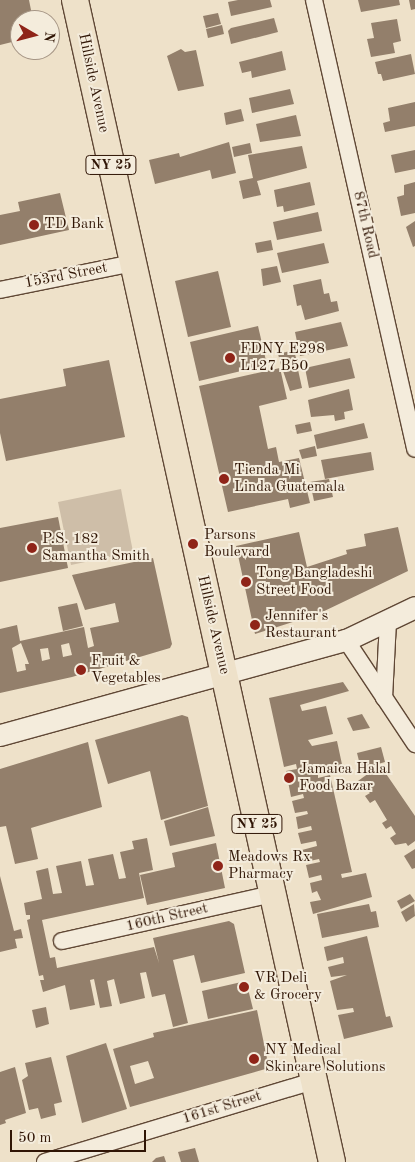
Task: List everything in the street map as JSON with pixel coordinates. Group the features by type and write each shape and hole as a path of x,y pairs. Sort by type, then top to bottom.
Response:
{"main road":[{"name":"Hillside Avenue","path":"74,0 332,1162"}],"street":[{"name":"87th Road","path":"314,0 415,450"},
{"name":"153rd Street","path":"0,290 133,263"},
{"path":"0,735 346,640 388,621 415,606"},
{"path":"384,698 388,621"},
{"path":"346,640 415,744"},
{"name":"160th Street","path":"62,941 273,894"},
{"name":"161st Street","path":"45,1162 314,1081"}],"shaded area":[{"path":"121,489 133,552 71,565 58,502"}],"building":[{"path":"0,0 29,0 31,10 10,10 10,42 0,45"},
{"path":"238,0 270,0 272,7 231,16 228,2"},
{"path":"358,0 399,0 400,5 361,12"},
{"path":"409,0 415,0 415,9 411,10"},
{"path":"218,13 221,24 206,28 203,16"},
{"path":"274,18 278,32 231,44 228,31 231,28"},
{"path":"397,19 401,41 393,43 395,53 371,57 367,39 374,38 371,23"},
{"path":"222,25 224,34 208,38 206,29"},
{"path":"181,49 185,52 196,50 204,86 178,91 167,56"},
{"path":"282,51 286,70 252,78 251,71 242,73 239,62"},
{"path":"411,54 415,74 383,81 381,74 378,74 375,62"},
{"path":"290,89 294,104 252,113 249,98"},
{"path":"415,102 415,126 385,132 383,123 390,121 388,108"},
{"path":"241,109 244,121 226,125 224,113"},
{"path":"296,115 301,136 260,142 256,124"},
{"path":"229,142 236,173 212,179 210,170 155,184 149,160 179,153 180,157"},
{"path":"250,143 252,153 234,157 232,147"},
{"path":"302,146 307,168 257,181 261,195 243,199 239,181 253,178 248,155"},
{"path":"415,150 415,169 395,173 391,155"},
{"path":"310,182 315,205 284,212 283,206 277,207 274,190"},
{"path":"415,182 415,213 401,216 397,197 404,195 404,185"},
{"name":"TD Bank","path":"60,193 69,230 0,245 0,215 20,211 18,202"},
{"path":"318,212 322,231 277,240 273,222"},
{"path":"415,221 415,246 413,247 406,227"},
{"path":"271,240 273,250 257,253 255,243"},
{"path":"324,243 329,263 282,273 277,253"},
{"path":"277,266 281,282 263,286 261,269"},
{"path":"218,271 231,327 188,337 175,281"},
{"path":"321,279 324,294 329,293 331,302 337,301 339,311 305,320 301,305 297,306 293,285"},
{"path":"341,322 348,346 300,356 295,332"},
{"name":"FDNY E298 L127 B50","path":"258,326 267,365 199,381 190,342"},
{"path":"294,350 297,362 281,365 278,354"},
{"path":"350,358 355,378 309,388 305,368"},
{"path":"109,360 125,437 6,461 0,433 0,399 66,386 63,369"},
{"path":"297,365 302,388 290,391 282,368"},
{"path":"280,368 287,399 259,406 268,449 276,447 279,462 299,458 310,503 290,508 288,499 228,512 199,386"},
{"path":"349,389 353,410 344,412 345,419 335,421 334,415 311,417 308,400"},
{"path":"310,422 312,431 297,434 295,425"},
{"path":"364,423 368,438 317,449 314,435"},
{"path":"315,446 317,456 302,459 299,450"},
{"path":"371,452 374,470 325,479 321,460"},
{"path":"329,479 333,497 314,501 310,482"},
{"name":"P.S. 182 Samantha Smith","path":"58,517 68,568 0,582 0,528"},
{"path":"398,527 408,571 318,614 255,634 236,546 299,532 307,567 347,554 346,550 366,546 364,534"},
{"path":"153,558 172,644 170,648 72,677 0,693 0,629 17,625 20,641 84,627 88,648 94,646 90,628 119,622 115,603 85,610 72,575","holes":["21,643 29,664 25,664 26,670 17,672 12,648","69,643 72,655 63,657 61,645","48,648 50,659 42,661 40,649"]},
{"path":"77,603 83,626 63,631 58,607"},
{"path":"343,682 349,691 300,705 302,711 326,706 333,734 308,740 312,746 337,741 343,769 318,775 318,778 330,775 352,872 341,874 342,878 366,873 372,897 313,914 310,902 321,900 317,891 312,893 310,883 322,880 321,875 309,878 306,865 320,862 319,859 305,862 302,850 317,846 316,841 301,844 298,833 312,830 311,826 298,829 296,817 308,814 307,811 295,813 292,801 304,798 303,794 291,797 286,771 297,769 296,764 284,767 269,698"},
{"path":"362,714 370,728 353,731 347,718"},
{"path":"182,715 188,717 208,806 161,820 150,771 108,784 95,740"},
{"path":"88,742 102,807 31,828 38,859 15,864 6,826 0,827 0,769"},
{"path":"381,747 385,762 361,769 357,753"},
{"path":"380,765 415,816 415,841 408,846 406,843 395,845 390,838 396,834 391,826 386,829 382,823 387,820 375,800 370,803 365,796 370,793 358,781"},
{"path":"208,807 215,836 170,846 164,821"},
{"path":"147,838 153,870 139,873 144,898 42,920 50,958 55,957 57,968 154,947 159,963 153,938 229,921 234,924 245,973 201,983 194,955 173,960 188,1023 173,1027 165,994 152,997 146,972 140,973 145,998 120,1004 114,979 107,981 112,1006 100,1008 94,979 90,980 95,1005 70,1010 65,985 43,992 40,980 44,980 43,975 39,976 27,920 30,919 30,915 26,915 24,903 42,899 36,871 48,868 53,894 62,893 56,866 81,861 86,886 94,885 88,859 113,854 119,879 126,878 120,852 134,849 132,841"},
{"path":"216,843 225,888 147,905 140,875 175,867 172,853"},
{"path":"415,849 415,868 412,869 404,856"},
{"path":"0,876 14,931 21,929 23,938 15,939 17,948 0,952"},
{"path":"410,894 415,901 401,909 397,901"},
{"path":"369,904 371,912 376,911 379,927 322,938 317,914"},
{"path":"414,904 415,916 406,922 401,912"},
{"path":"367,936 386,1017 390,1016 393,1027 344,1039 338,1015 354,1012 353,1008 337,1010 330,981 347,975 331,977 328,967 344,963 343,957 327,961 324,947"},
{"path":"246,981 253,1009 208,1019 202,991"},
{"path":"46,1007 49,1024 36,1028 32,1010"},
{"path":"257,1010 269,1068 130,1107 113,1049 154,1037 153,1033","holes":["148,1061 154,1078 135,1084 130,1066"]},
{"path":"106,1043 127,1109 82,1123 66,1056"},
{"path":"51,1057 62,1102 54,1104 56,1115 41,1119 38,1108 29,1110 22,1080 28,1076 25,1063"},
{"path":"15,1067 26,1113 5,1120 6,1123 0,1125 0,1072"},
{"path":"195,1148 199,1162 181,1162 178,1152"},
{"path":"164,1156 166,1162 152,1162 156,1158"}],"place":[{"name":"TD Bank","path":"34,225"},
{"name":"FDNY E298 L127 B50","path":"230,358"},
{"name":"Tienda Mi Linda Guatemala","path":"224,479"},
{"name":"Parsons Boulevard","path":"193,544"},
{"name":"P.S. 182 Samantha Smith","path":"32,548"},
{"name":"Tong Bangladeshi Street Food","path":"246,582"},
{"name":"Jennifer's Restaurant","path":"255,625"},
{"name":"Fruit & Vegetables","path":"81,670"},
{"name":"Jamaica Halal Food Bazar","path":"289,778"},
{"name":"Meadows Rx Pharmacy","path":"218,866"},
{"name":"VR Deli & Grocery","path":"244,987"},
{"name":"NY Medical Skincare Solutions","path":"254,1059"}]}
